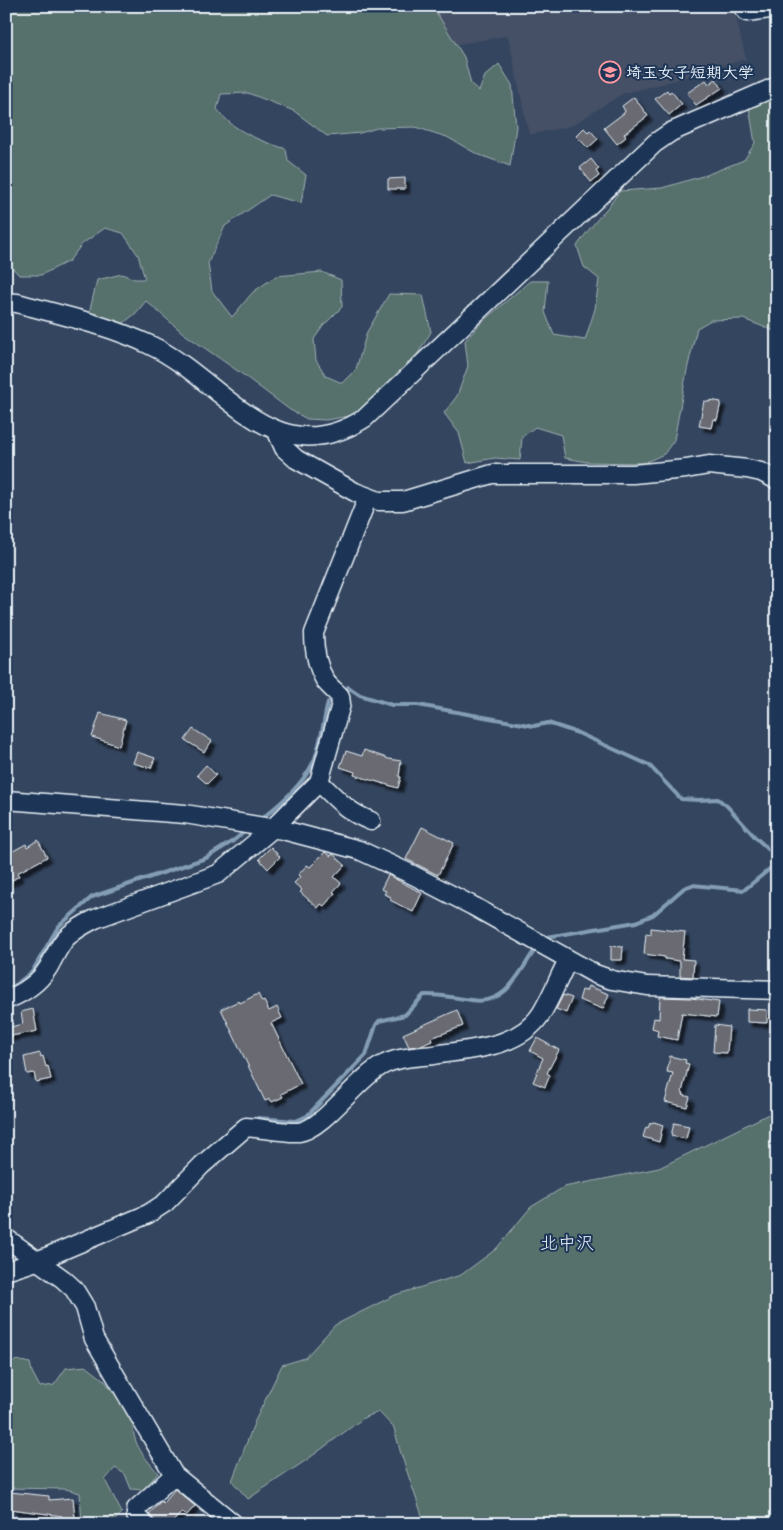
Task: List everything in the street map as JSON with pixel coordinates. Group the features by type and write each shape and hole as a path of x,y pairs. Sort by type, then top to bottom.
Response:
{"street":[{"path":"742,6 747,12 777,8"},
{"path":"6,302 17,303 90,324 152,346 182,365 255,420 277,432 304,436 324,435 354,425 365,418 654,142 671,132 777,86"},
{"path":"277,432 284,448 296,459 368,497 390,502 403,501 492,474 633,474 709,465 754,470 777,480"},
{"path":"6,1000 18,996 35,985 48,969 60,946 80,927 95,919 218,874 272,829 319,782 341,704 340,696 327,684 318,663 314,650 314,633 368,497"},
{"path":"319,782 344,806 356,815 371,821"},
{"path":"6,800 185,814 283,830 359,850 378,858 473,906 595,974 629,984 648,986 777,990"},
{"path":"6,1271 37,1261 148,1214 165,1203 202,1165 246,1128 300,1132 314,1127 367,1076 382,1065 403,1059 489,1046 509,1039 525,1030 540,1015 568,960"},
{"path":"6,1238 74,1289 85,1307 94,1339 174,1474 234,1524"},
{"path":"144,1524 136,1516 136,1509 174,1474"}],"shaded area":[{"name":"埼玉女子短期大学","path":"418,6 729,6 736,17 746,59 622,94 571,126 529,135 508,36 453,45"}],"green space":[{"path":"6,6 430,6 436,12 464,57 471,84 479,91 485,76 499,64 512,85 516,127 510,166 477,154 447,137 415,127 377,128 360,133 327,136 294,111 248,93 221,94 217,109 231,124 248,134 286,149 288,161 306,175 301,203 270,195 225,226 208,263 212,291 232,317 253,292 276,276 322,272 341,280 342,307 324,325 314,339 316,360 326,376 342,383 356,369 367,332 389,294 423,295 431,332 412,363 356,415 326,420 307,419 290,410 183,333 146,301 135,314 121,325 89,314 97,280 122,274 134,279 145,279 138,255 123,233 105,228 82,244 69,261 41,275 19,275 6,261"},
{"path":"777,95 777,332 743,319 711,320 697,328 674,440 664,454 644,463 587,462 565,458 561,435 535,427 522,437 520,460 495,458 467,463 459,433 444,413 457,396 468,366 465,341 482,322 530,281 548,281 545,312 554,335 585,340 595,309 599,279 584,267 577,246 587,232 620,191 662,188 706,175 744,160 755,143 749,107"},
{"path":"777,1110 777,1524 425,1524 394,1428 379,1412 365,1417 308,1459 248,1499 232,1481 255,1421 282,1365 305,1358 335,1325 395,1295 461,1275 496,1249 531,1207 564,1187 659,1168"},
{"path":"16,1360 30,1363 32,1372 40,1387 54,1385 66,1368 86,1366 104,1380 133,1417 134,1434 139,1448 158,1473 143,1490 131,1489 125,1474 115,1468 105,1480 122,1513 111,1524 82,1524 80,1493 66,1489 6,1488 6,1370"}],"building":[{"path":"716,79 722,88 696,105 687,93 706,80 709,84"},
{"path":"667,90 669,93 671,91 682,104 669,115 655,99"},
{"path":"634,97 648,116 624,134 626,137 617,144 604,128 624,113 625,111 622,106"},
{"path":"584,128 588,132 590,130 598,139 588,148 576,136"},
{"path":"591,159 599,169 596,171 599,176 591,182 580,168"},
{"path":"405,178 405,189 388,189 388,179"},
{"path":"710,400 721,402 717,420 713,419 711,428 699,426 704,401 710,402"},
{"path":"100,713 126,720 119,746 92,737"},
{"path":"193,729 212,741 204,752 185,740"},
{"path":"364,750 389,759 401,761 399,777 401,777 398,788 354,775 355,772 340,767 346,751 362,756"},
{"path":"137,752 155,758 151,768 133,763"},
{"path":"206,765 216,775 207,784 197,775"},
{"path":"422,827 454,843 438,875 406,859"},
{"path":"38,840 47,857 17,873 19,876 6,884 6,855 26,844 27,847"},
{"path":"271,847 280,857 268,869 259,859"},
{"path":"325,852 331,856 333,854 345,865 334,877 341,883 333,892 335,893 324,906 321,904 318,908 300,892 302,890 294,883 307,865 310,867"},
{"path":"388,875 422,893 413,912 390,900 391,897 384,894 386,891 381,889"},
{"path":"651,928 685,932 682,959 694,960 693,977 680,976 680,961 644,954 646,933 651,934"},
{"path":"611,946 623,947 622,960 611,960"},
{"path":"588,986 609,994 603,1009 579,1000 582,990 586,991"},
{"path":"258,994 269,1011 277,1007 282,1018 271,1023 301,1084 281,1094 283,1097 272,1102 270,1099 265,1101 221,1009 239,1001 240,1003"},
{"path":"563,995 572,998 566,1013 556,1009"},
{"path":"660,997 691,998 719,1002 717,1017 682,1013 677,1040 657,1036 658,1030 652,1028 654,1018 659,1019"},
{"path":"33,1009 37,1031 6,1037 6,1028 23,1024 21,1012"},
{"path":"747,1009 767,1010 767,1023 747,1022"},
{"path":"457,1010 463,1026 431,1038 432,1041 420,1046 409,1047 403,1034"},
{"path":"715,1025 729,1027 727,1053 713,1052"},
{"path":"537,1038 559,1050 547,1073 550,1075 545,1087 533,1082 543,1058 530,1051"},
{"path":"40,1053 41,1057 43,1056 46,1067 48,1066 51,1079 36,1082 34,1073 27,1074 24,1057"},
{"path":"670,1056 686,1060 685,1063 689,1064 682,1092 684,1093 683,1095 690,1097 687,1107 665,1102 673,1073 667,1072"},
{"path":"654,1122 663,1125 659,1142 643,1137 646,1127 648,1128 650,1123"},
{"path":"674,1123 689,1126 686,1139 671,1136"},
{"path":"175,1489 195,1506 187,1515 182,1512 171,1524 158,1524 149,1514 161,1501 163,1503"},
{"path":"9,1492 49,1496 49,1500 73,1498 75,1518 62,1519 62,1516 11,1509 11,1503 8,1503"}],"waterway":[{"path":"348,687 360,695 392,705 418,705 534,726 548,723 578,733 649,765 681,799 718,799 777,857"},
{"path":"260,820 290,794 308,772 318,750 328,702"},
{"path":"6,989 14,986 32,972 58,927 92,897 206,858 248,829"},
{"path":"543,940 547,937 636,922 653,915 684,888 692,885 744,890 777,863"},
{"path":"258,1118 296,1121 307,1116 366,1055 379,1021 405,1015 424,995 471,1000 494,998 511,985 537,947"}],"place":[{"name":"埼玉女子短期大学","path":"610,72"}],"district":[{"name":"北中沢","path":"567,1243"}]}
